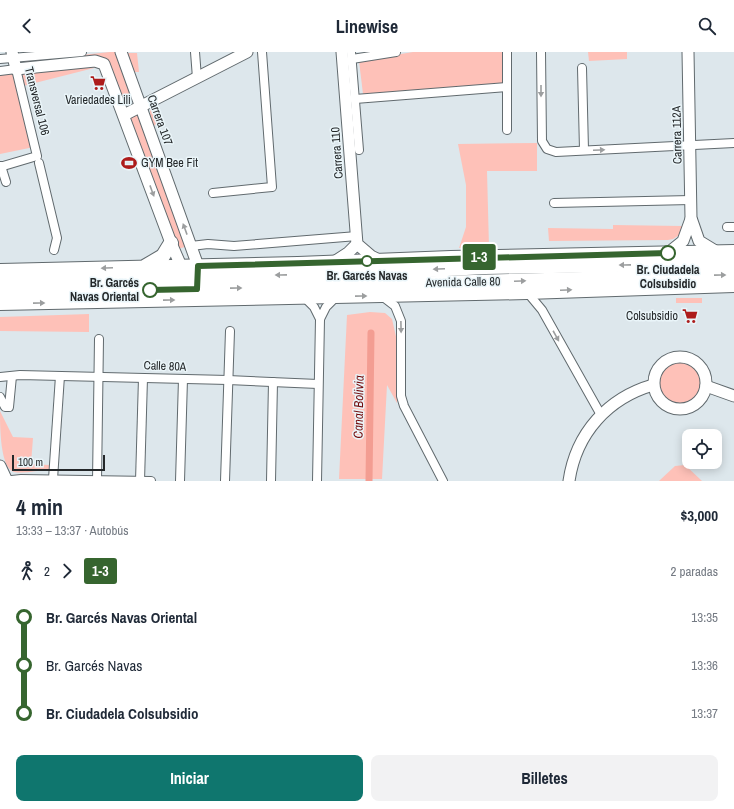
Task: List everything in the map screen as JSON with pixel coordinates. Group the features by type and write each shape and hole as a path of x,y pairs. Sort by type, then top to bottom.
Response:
{"highway":[{"path":"146,267 163,256 171,243"},
{"name":"Avenida Calle 80","path":"0,292 298,264 734,252"},
{"name":"Avenida Calle 80","path":"0,282 34,282 192,275 316,274 485,267 734,263"},
{"path":"298,264 316,274"},
{"name":"Avenida Calle 80","path":"0,271 146,267 192,275 734,275"},
{"path":"34,282 52,270"},
{"name":"Avenida Calle 80","path":"0,304 527,292 734,285"}],"street":[{"path":"0,59 12,55 82,52"},
{"name":"Carrera 107","path":"121,52 191,246 192,275"},
{"path":"195,52 197,78"},
{"path":"124,115 248,52"},
{"path":"214,193 272,187 262,52"},
{"path":"346,55 396,52"},
{"path":"507,130 508,52"},
{"path":"541,52 542,141 546,149 556,152 734,143"},
{"name":"Carrera 112A","path":"688,52 692,218 699,241 717,252"},
{"name":"Transversal 106","path":"12,55 57,238 54,250"},
{"name":"Carrera 110","path":"346,55 359,150"},
{"path":"0,71 96,61 102,62 106,66 171,243 210,300"},
{"path":"582,68 584,150"},
{"path":"351,100 507,87"},
{"name":"Carrera 110","path":"351,100 357,240"},
{"path":"6,182 1,167 38,159"},
{"path":"554,203 691,200"},
{"name":"Carrera 112A","path":"668,253 683,241 692,218"},
{"path":"191,246 208,244 234,246 357,240"},
{"path":"357,240 371,256 381,261"},
{"path":"334,263 348,253 357,240"},
{"path":"527,292 542,310 601,415"},
{"path":"382,295 395,306 402,321 401,396 404,406 443,481"},
{"path":"316,481 320,319 326,307 336,296"},
{"path":"304,297 314,307 320,319"},
{"path":"225,481 230,331"},
{"path":"97,481 99,339"},
{"path":"680,357 689,359 696,363 704,373 706,386 700,400 687,409 679,410 664,405 659,400 653,385 654,378 661,365 666,360 680,357"},
{"path":"0,397 5,407 10,407 12,376"},
{"path":"53,479 60,376"},
{"name":"Calle 80A","path":"0,377 60,376 228,380 318,384"},
{"path":"140,481 143,378"},
{"path":"180,481 183,379"},
{"path":"271,481 273,382"},
{"path":"570,481 578,448 588,430 601,415 627,395 653,385"},
{"path":"706,386 734,396"},
{"path":"0,466 5,481 53,479 151,481"}],"shaded area":[{"path":"118,52 133,96 121,101 104,58 19,67 17,62"},
{"path":"413,52 505,52 504,83 500,85 363,94 359,61"},
{"path":"588,52 627,52 627,59 589,61"},
{"path":"127,53 137,53 139,72 133,72 125,55"},
{"path":"98,64 98,67 23,86 20,73"},
{"path":"13,72 34,147 0,154 0,74"},
{"path":"158,104 160,120 152,128 148,116 150,115 150,109"},
{"path":"139,112 189,246 177,249 128,117"},
{"path":"537,143 537,171 487,171 489,247 459,248 466,227 466,185 458,144"},
{"path":"613,225 682,226 681,234 668,240 549,241 548,228 613,229"},
{"path":"676,298 702,298 702,303 676,303"},
{"path":"370,312 385,313 392,319 397,341 397,403 387,385 382,479 339,479 347,315"},
{"path":"89,314 89,332 0,331 0,317"},
{"path":"676,361 684,361 689,362 696,367 701,374 701,392 696,399 689,404 676,405 668,402 661,395 658,387 658,379 661,371 668,364"},
{"path":"0,411 13,437 33,438 31,464 49,465 49,470 14,472 9,469 3,455"},
{"path":"682,465 682,469 689,469 702,481 659,481 675,466"}],"waterway":[{"name":"Canal Bolivia","path":"369,481 371,333"}],"bus line":[{"name":"1-3","path":"150,290 197,289 199,277 198,266 668,253"}],"place":[{"name":"Variedades Lili","path":"98,83"},
{"name":"GYM Bee Fit","path":"129,163"},
{"name":"Br. Ciudadela Colsubsidio","path":"668,253"},
{"name":"Br. Garcés Navas","path":"367,261"},
{"name":"Br. Garcés Navas Oriental","path":"150,290"},
{"name":"Colsubsidio","path":"690,316"}]}
